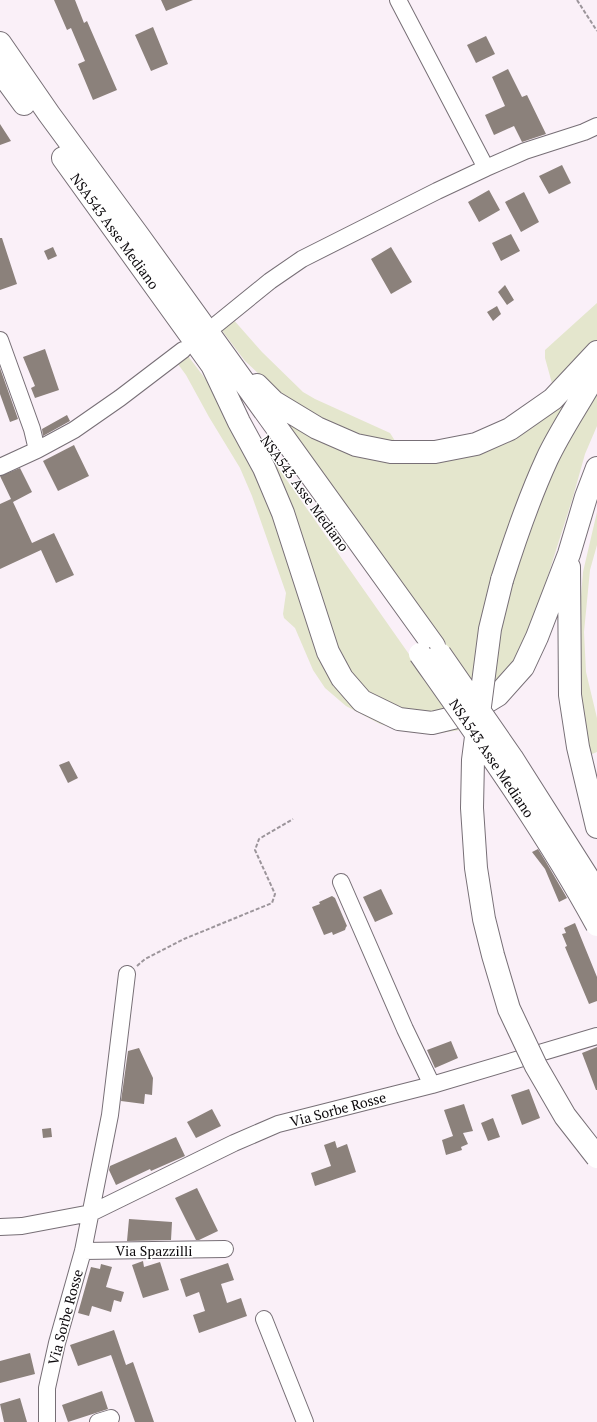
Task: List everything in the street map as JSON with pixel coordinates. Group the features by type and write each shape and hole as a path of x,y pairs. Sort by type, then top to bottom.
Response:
{"highway":[{"name":"NSA543 Asse Mediano","path":"0,43 217,359 312,502 512,758 597,892"},
{"name":"NSA543 Asse Mediano","path":"0,71 217,359"},
{"path":"597,352 590,374 547,459 524,512 502,580 490,629 484,672 473,760 472,808 476,868 484,919 509,1009 536,1066 565,1116 597,1157"},
{"path":"217,359 274,402 317,428 356,445 391,452 435,452 476,444 510,429 590,374"},
{"path":"217,359 239,422 264,468 283,513 328,652 342,678 362,701 399,719 432,723 465,715 498,695 523,667 537,637 569,554 586,497 597,468"},
{"path":"569,554 570,695 578,747 597,827"},
{"name":"NSA543 Asse Mediano","path":"427,650 496,763 551,848 597,926"}],"street":[{"path":"398,0 486,168"},
{"path":"217,324 270,281 302,259 486,168 525,151 584,132 597,126"},
{"path":"0,340 38,450"},
{"path":"0,468 38,450 74,430 120,398 183,350"},
{"path":"341,882 405,1029 432,1084"},
{"name":"Via Sorbe Rosse","path":"47,1422 47,1388 57,1343 83,1250 110,1115 127,974"},
{"name":"Via Sorbe Rosse","path":"0,1227 22,1226 91,1212 234,1143 278,1124 432,1084 597,1036"},
{"name":"Via Spazzilli","path":"83,1250 225,1249"},
{"path":"264,1319 306,1422"}],"path":[{"path":"577,0 597,31"},
{"path":"127,974 145,959 184,939 272,903 275,894 255,850 259,839 293,819"}],"green space":[{"path":"597,303 597,426 585,454 573,497 529,635 517,663 501,682 449,713 421,713 385,704 362,687 344,667 330,631 299,526 269,460 272,459 418,667 446,644 277,414 363,439 291,404 245,361 220,328 232,318 262,352 303,392 315,399 390,433 397,444 431,445 471,436 497,426 553,387 545,358 545,350"},
{"path":"185,352 210,385 233,421 358,703 455,723 460,730 434,734 409,732 380,724 346,706 325,688 313,670 295,628 284,618 283,614 286,593 252,496 240,468 186,375 175,360"},
{"path":"597,512 597,545 590,570 584,632 586,672 597,718 597,752 587,756 576,659 583,572"}],"building":[{"path":"54,0 75,0 84,23 87,21 117,90 93,100 78,64 85,61 71,28 67,30"},
{"path":"161,0 193,0 166,11"},
{"path":"153,27 168,64 151,71 135,35"},
{"path":"486,36 495,54 476,63 467,45"},
{"path":"508,69 522,97 527,95 546,134 522,142 514,126 494,135 485,115 505,106 492,77"},
{"path":"0,124 11,141 0,145"},
{"path":"562,165 571,183 549,194 539,176"},
{"path":"489,190 500,210 479,222 468,202"},
{"path":"524,192 539,222 521,232 505,202"},
{"path":"511,234 520,251 501,261 492,243"},
{"path":"0,238 2,238 17,284 0,290"},
{"path":"53,247 57,256 48,260 44,251"},
{"path":"391,247 412,282 391,294 371,259"},
{"path":"505,285 514,300 507,305 498,292"},
{"path":"497,306 501,314 493,321 487,312"},
{"path":"45,349 59,390 35,398 31,388 35,386 23,357"},
{"path":"0,368 18,419 10,422 0,394"},
{"path":"67,415 70,421 43,436 42,429"},
{"path":"74,445 89,476 58,491 43,461"},
{"path":"20,468 32,492 13,502 32,543 54,533 74,575 56,583 41,550 0,569 0,504 11,499 0,476"},
{"path":"69,761 78,778 68,783 59,765"},
{"path":"538,849 567,898 559,902 545,869 532,852"},
{"path":"381,889 393,914 375,922 363,897"},
{"path":"332,896 335,898 347,926 345,930 333,935 332,932 324,935 312,907 320,904 319,902"},
{"path":"575,923 597,977 597,1001 589,1004 565,947 567,946 562,934 566,933 564,928"},
{"path":"451,1041 458,1058 435,1068 427,1050"},
{"path":"597,1047 597,1090 596,1090 582,1053"},
{"path":"139,1048 153,1078 152,1095 145,1094 144,1104 121,1101 128,1051"},
{"path":"529,1089 540,1118 522,1125 511,1095"},
{"path":"464,1104 473,1131 463,1133 468,1144 461,1147 462,1150 446,1155 442,1140 453,1136 444,1110"},
{"path":"212,1109 221,1126 196,1138 187,1122"},
{"path":"493,1118 500,1137 488,1141 481,1123"},
{"path":"51,1128 52,1137 43,1138 42,1129"},
{"path":"176,1137 185,1156 151,1171 150,1169 116,1185 109,1170 110,1166"},
{"path":"335,1141 337,1148 347,1144 356,1172 315,1186 311,1173 331,1166 324,1145"},
{"path":"197,1188 218,1231 199,1240 196,1240 175,1198"},
{"path":"129,1219 172,1222 171,1240 127,1241"},
{"path":"143,1261 144,1267 160,1262 169,1290 143,1298 132,1265"},
{"path":"228,1263 234,1280 221,1284 227,1303 241,1298 247,1316 199,1333 193,1315 205,1311 199,1292 186,1297 180,1279"},
{"path":"101,1264 112,1267 106,1287 124,1292 121,1302 114,1300 111,1312 92,1306 89,1316 78,1313 91,1267 100,1269"},
{"path":"114,1330 126,1365 133,1362 154,1422 135,1422 111,1355 78,1366 70,1345"},
{"path":"30,1353 35,1374 0,1383 0,1361"},
{"path":"102,1391 108,1409 68,1422 62,1405"},
{"path":"20,1398 27,1422 4,1422 0,1404"}]}
